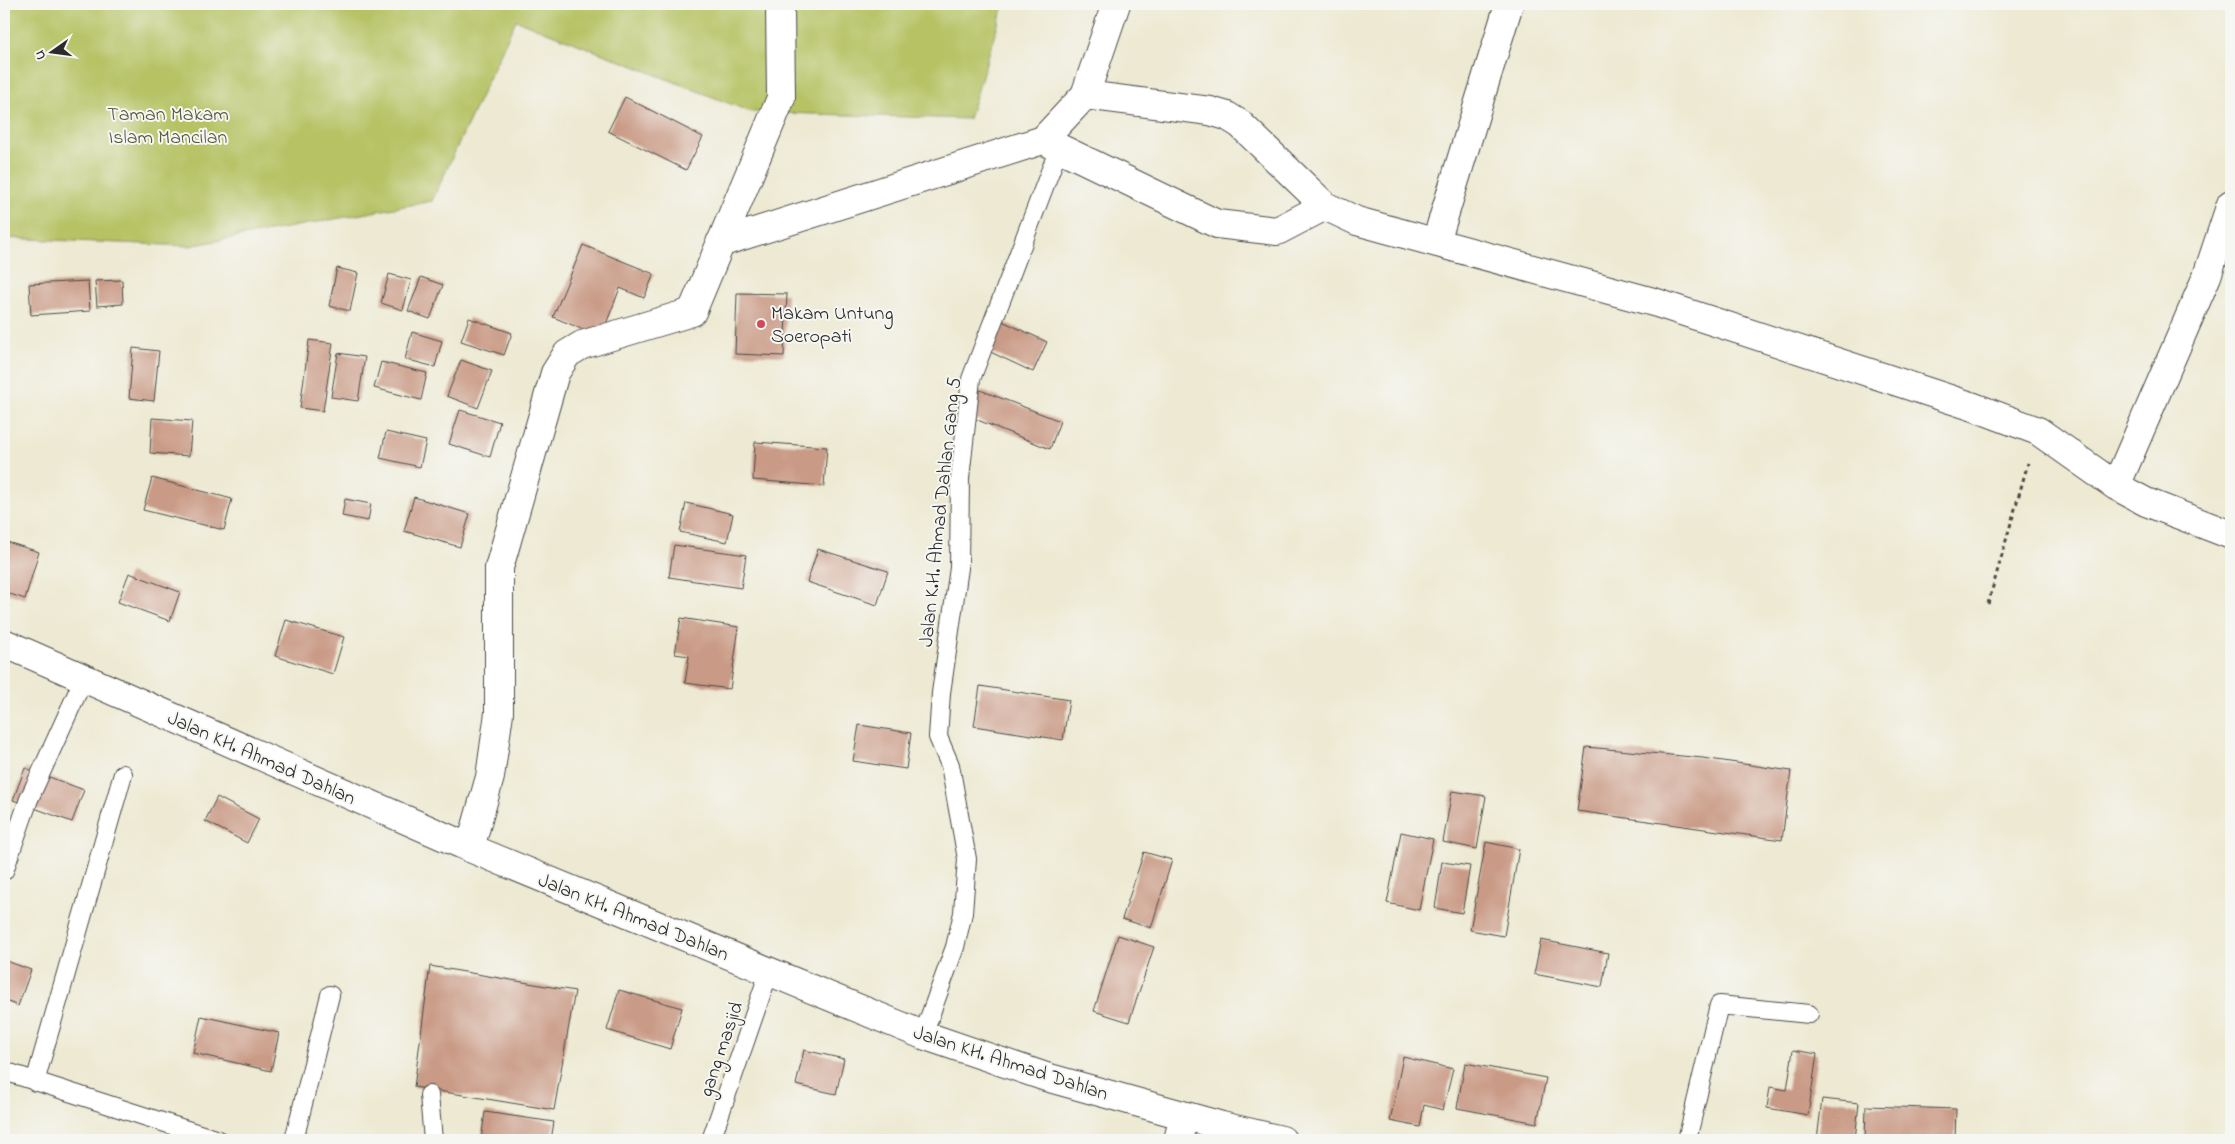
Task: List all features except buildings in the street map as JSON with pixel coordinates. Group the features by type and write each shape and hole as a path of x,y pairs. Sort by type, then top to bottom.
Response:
{"street":[{"path":"470,848 490,777 499,713 499,568 556,373 567,354 582,345 692,312 781,98 780,4"},
{"path":"720,244 1051,144 1085,95 1116,4"},
{"path":"1436,242 1510,4"},
{"path":"1085,95 1210,111 1227,116 1240,124 1325,206 1357,221 1657,303 1974,407 2038,431 2116,486 2146,502 2231,535"},
{"path":"1051,144 1217,224 1277,231 1325,206"},
{"path":"2116,486 2207,276 2231,204"},
{"name":"Jalan KH. Ahmad Dahlan","path":"4,643 470,848 923,1035 1046,1077 1181,1128 1282,1140"}],"lane":[{"name":"Jalan K.H. Ahmad Dahlan Gang 5","path":"923,1035 955,947 963,913 967,859 950,765 938,737 941,693 959,568 960,478 971,379 1051,144"},
{"path":"4,871 29,799 84,678"},
{"path":"35,1082 122,774"},
{"name":"gang masjid","path":"711,1140 769,972"},
{"path":"294,1140 330,995"},
{"path":"1687,1140 1718,1005 1809,1014"},
{"path":"4,1071 218,1140"},
{"path":"429,1095 433,1140"}],"path":[{"path":"1988,604 2038,431"}],"green space":[{"name":"Taman Makam Islam Mancilan","path":"4,4 1004,4 969,119 751,112 516,20 432,201 189,246 4,238"}],"place":[{"name":"Makam Untung Soeropati","path":"761,324"}]}
